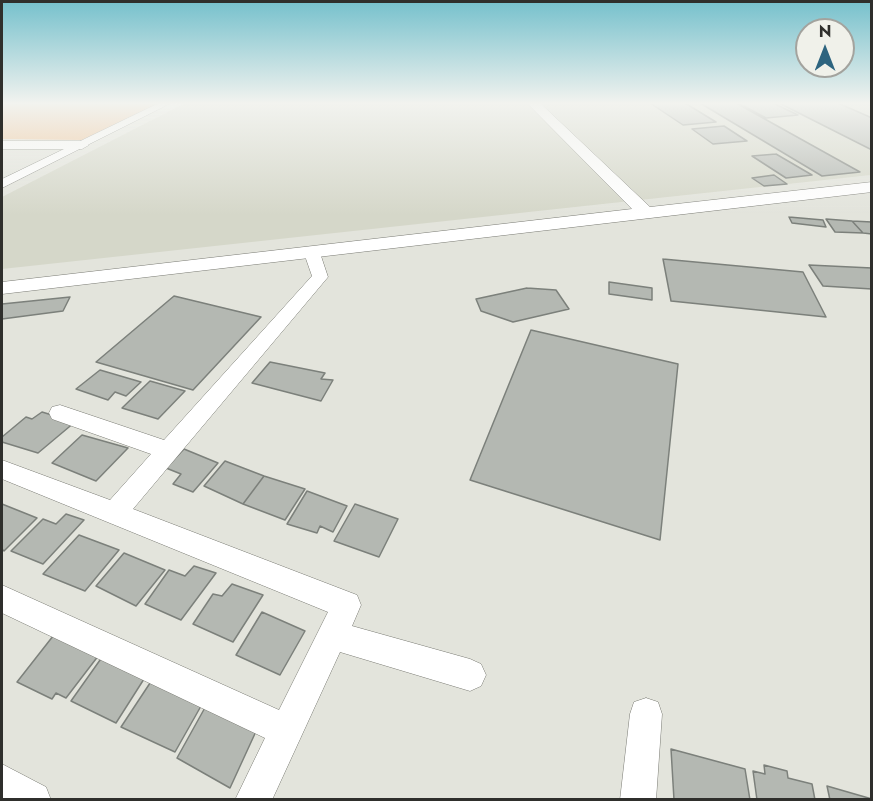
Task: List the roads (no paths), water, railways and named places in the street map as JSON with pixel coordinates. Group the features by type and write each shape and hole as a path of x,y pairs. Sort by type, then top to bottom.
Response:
{"street":[{"path":"2,184 91,140"},
{"path":"571,140 646,213"},
{"path":"2,145 82,145"},
{"path":"2,288 872,188"},
{"path":"114,513 320,277 312,253"},
{"path":"60,413 170,451"},
{"path":"2,468 346,605 253,800"},
{"path":"2,599 286,730"},
{"path":"332,634 470,675"},
{"path":"638,800 646,714"},
{"path":"2,782 33,800"}]}
